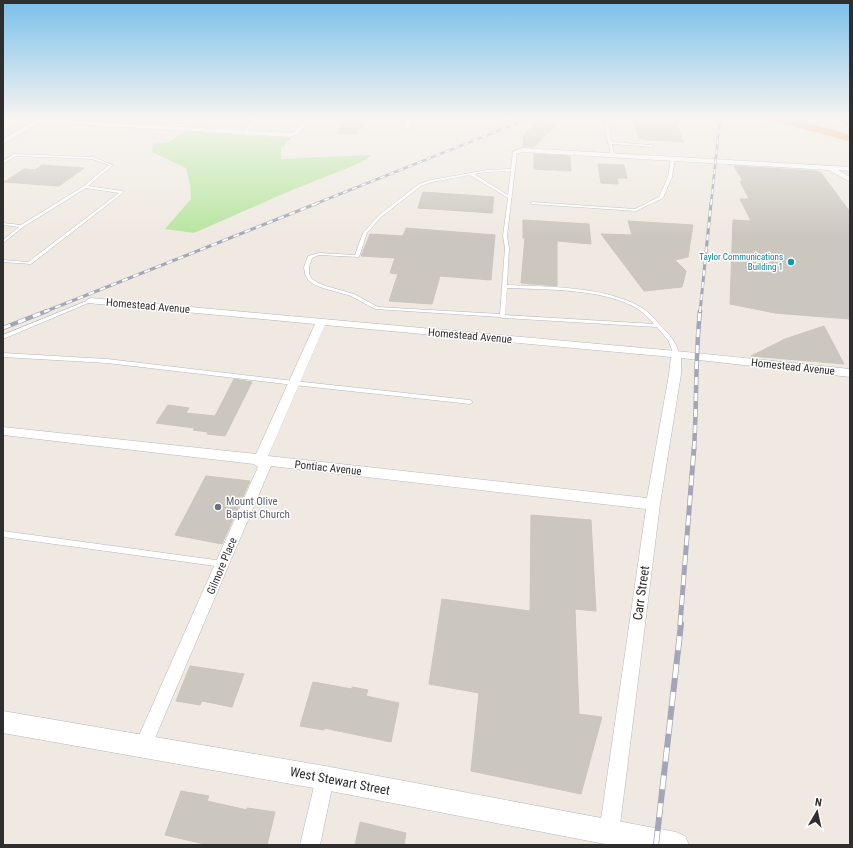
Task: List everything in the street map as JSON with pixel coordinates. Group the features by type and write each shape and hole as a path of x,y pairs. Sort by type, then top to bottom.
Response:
{"street":[{"path":"682,159 850,169"},
{"path":"821,167 835,171 850,180"},
{"name":"Homestead Avenue","path":"91,301 676,354 850,372"},
{"name":"Gilmore Place","path":"143,746 265,466 259,461 321,322"},
{"name":"Carr Street","path":"609,833 654,504 676,374 676,354"},
{"name":"Pontiac Avenue","path":"3,431 259,461 654,504"},
{"name":"West Stewart Street","path":"3,722 326,778 676,845"},
{"path":"310,845 326,778"}],"lane":[{"path":"3,242 22,226 85,187 111,165 94,159"},
{"path":"502,317 507,248 505,236 514,159"},
{"path":"532,203 636,210 661,198 670,177 673,159"},
{"path":"513,170 487,171 420,184 400,199 365,233 357,256 314,255 310,257 305,265 308,278 315,284 350,294 377,308 659,326"},
{"path":"471,174 510,198"},
{"path":"3,261 29,263 122,192 85,187"},
{"path":"3,224 22,226"},
{"path":"505,286 612,297 640,308 659,326 675,345 676,354"},
{"path":"3,337 91,301"},
{"path":"3,355 107,361 470,402"},
{"path":"3,534 223,564"}],"green space":[{"path":"166,159 367,159 360,163 292,190 194,233 165,229 191,199 190,184 186,168"}],"building":[{"path":"534,159 570,159 571,171 534,169"},
{"path":"598,164 624,165 627,178 617,178 618,184 601,183"},
{"path":"42,165 84,168 59,186 4,182 24,169 35,170"},
{"name":"Taylor Communications Building 1","path":"734,166 815,171 821,173 850,212 850,319 775,313 730,304 733,220 751,221 740,199 749,199 740,181 743,181"},
{"path":"423,192 494,197 492,213 418,208"},
{"path":"523,220 589,224 591,244 557,241 557,286 521,283 525,238 523,238"},
{"path":"628,221 693,225 688,257 675,260 686,271 682,287 644,291 601,234 632,235"},
{"path":"406,228 495,235 491,280 440,276 432,304 389,301 398,274 390,273 395,258 361,256 370,234 403,236"},
{"path":"824,326 844,364 751,356 785,339"},
{"path":"234,379 252,382 225,436 207,434 208,432 193,430 195,428 156,423 168,405 189,408 186,413 215,416"},
{"path":"206,476 250,481 222,544 175,535"},
{"path":"531,515 591,520 596,611 575,609 579,714 602,717 581,794 471,771 479,693 429,684 442,599 530,611"},
{"path":"190,666 244,674 232,707 202,701 200,705 176,701"},
{"path":"313,682 352,689 352,687 368,690 366,696 399,703 391,742 324,728 324,730 300,726"},
{"path":"181,791 209,796 207,801 247,810 247,808 275,812 267,845 209,845 165,835"},
{"path":"360,822 406,833 404,845 355,845"}],"railway":[{"path":"315,204 429,159"},
{"path":"711,204 716,159"},
{"path":"44,312 318,203"},
{"path":"700,312 711,203"},
{"path":"3,328 47,311"},
{"path":"694,449 697,346 700,311"},
{"path":"680,625 694,448"},
{"path":"656,845 681,624"}],"place":[{"name":"Taylor Communications Building 1","path":"791,262"},
{"name":"Mount Olive Baptist Church","path":"218,507"}]}
